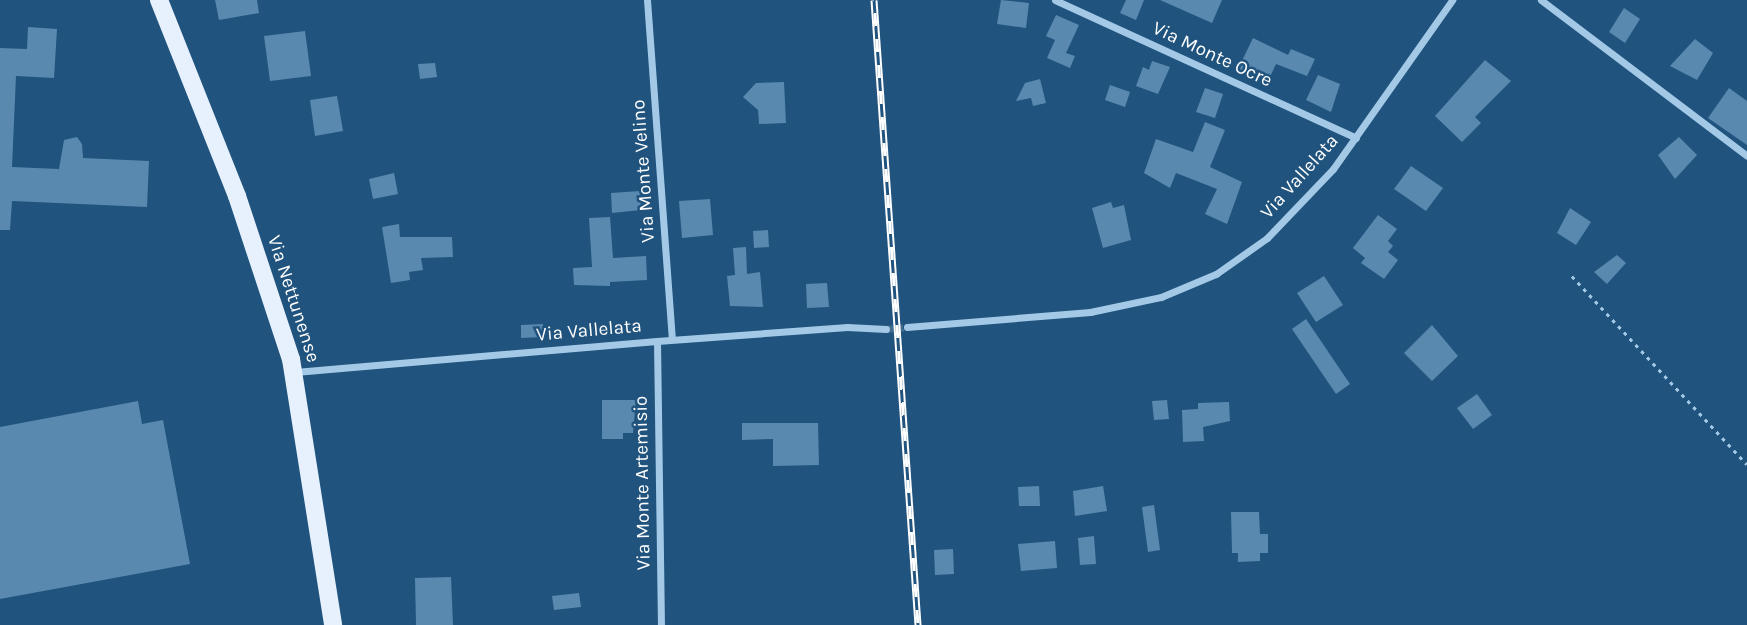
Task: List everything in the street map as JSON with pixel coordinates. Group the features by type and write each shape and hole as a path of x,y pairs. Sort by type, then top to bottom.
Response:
{"main road":[{"name":"Via Nettunense","path":"159,0 240,206 294,372 333,625"}],"street":[{"name":"Via Monte Velino","path":"647,0 672,340"},
{"name":"Via Monte Ocre","path":"1055,0 1356,138"},
{"name":"Via Vallelata","path":"907,327 1090,312 1186,287 1216,274 1267,238 1301,205 1356,138 1452,0"},
{"path":"1541,0 1747,156"},
{"name":"Via Vallelata","path":"294,372 847,327 886,329"},
{"name":"Via Monte Artemisio","path":"657,341 660,625"}],"path":[{"path":"1572,276 1747,464"}],"building":[{"path":"215,0 257,0 259,13 219,20"},
{"path":"1001,0 1029,3 1026,28 997,24"},
{"path":"1126,0 1144,0 1136,20 1120,13"},
{"path":"1160,0 1222,0 1212,23"},
{"path":"1624,8 1640,19 1625,43 1609,32"},
{"path":"1056,15 1079,25 1066,53 1075,56 1070,68 1047,58 1055,40 1046,36"},
{"path":"28,27 57,29 54,78 16,76 12,167 59,169 64,140 77,137 82,144 83,158 149,161 147,207 12,201 10,230 0,230 0,48 27,49"},
{"path":"305,31 311,76 270,81 264,36"},
{"path":"1253,38 1288,55 1291,49 1315,59 1307,76 1276,64 1267,83 1238,69"},
{"path":"1695,39 1713,53 1697,80 1670,66"},
{"path":"1485,60 1511,81 1475,117 1481,123 1462,142 1435,116"},
{"path":"1152,61 1170,67 1158,94 1136,86 1143,67 1149,70"},
{"path":"435,63 437,77 420,79 418,64"},
{"path":"1318,75 1340,84 1331,112 1306,100"},
{"path":"1040,79 1046,103 1033,106 1031,98 1016,101 1025,83"},
{"path":"784,82 786,123 759,124 758,110 743,97 756,83"},
{"path":"1110,85 1130,92 1125,107 1105,100"},
{"path":"1205,88 1223,94 1215,118 1196,112"},
{"path":"1729,88 1747,101 1747,145 1708,118"},
{"path":"337,96 343,131 315,136 310,100"},
{"path":"1205,122 1225,130 1210,167 1242,182 1227,224 1205,214 1217,189 1176,173 1170,188 1144,173 1156,139 1193,152"},
{"path":"1679,137 1697,155 1675,179 1658,155"},
{"path":"1411,166 1443,188 1426,211 1394,189"},
{"path":"394,173 398,194 373,199 369,179"},
{"path":"640,191 641,210 612,213 611,193"},
{"path":"710,199 713,235 682,238 679,201"},
{"path":"1111,202 1113,208 1124,205 1131,240 1103,248 1092,208"},
{"path":"1570,208 1591,222 1576,245 1557,233"},
{"path":"1378,215 1397,229 1388,241 1393,246 1388,252 1398,260 1384,279 1361,263 1365,258 1353,248"},
{"path":"610,217 613,258 646,256 647,280 610,282 610,286 574,285 573,268 592,267 589,218"},
{"path":"399,224 400,237 452,237 453,257 421,258 423,270 409,272 410,280 391,283 382,227"},
{"path":"768,230 769,247 754,248 753,231"},
{"path":"746,247 747,274 760,272 763,307 730,306 727,276 735,275 733,248"},
{"path":"1617,255 1626,263 1607,284 1594,272"},
{"path":"1324,276 1343,305 1316,322 1297,293"},
{"path":"827,283 829,307 807,308 806,284"},
{"path":"1306,319 1350,384 1336,394 1292,329"},
{"path":"543,324 544,337 521,338 521,325"},
{"path":"1432,325 1458,356 1432,381 1404,353"},
{"path":"1477,394 1492,415 1473,429 1457,408"},
{"path":"602,400 636,400 633,433 623,433 623,439 602,439"},
{"path":"1167,400 1169,419 1154,420 1152,401"},
{"path":"138,401 142,424 163,420 190,564 0,599 0,427"},
{"path":"1229,402 1230,421 1203,427 1204,441 1183,442 1182,410 1198,409 1198,403"},
{"path":"742,423 818,423 819,465 773,466 773,439 742,440"},
{"path":"1039,486 1040,506 1019,506 1018,487"},
{"path":"1103,486 1107,511 1075,516 1073,491"},
{"path":"1154,505 1160,550 1148,552 1142,507"},
{"path":"1231,512 1259,512 1260,534 1268,534 1268,553 1260,553 1260,561 1238,562 1238,553 1232,553"},
{"path":"1094,536 1096,564 1080,565 1078,538"},
{"path":"1055,541 1057,568 1021,571 1018,544"},
{"path":"953,549 954,574 935,575 934,550"},
{"path":"451,577 453,625 416,625 415,578"},
{"path":"579,593 581,607 554,610 552,596"}],"tunnel":[{"path":"886,329 907,327"}],"railway":[{"path":"874,0 918,625"}]}
